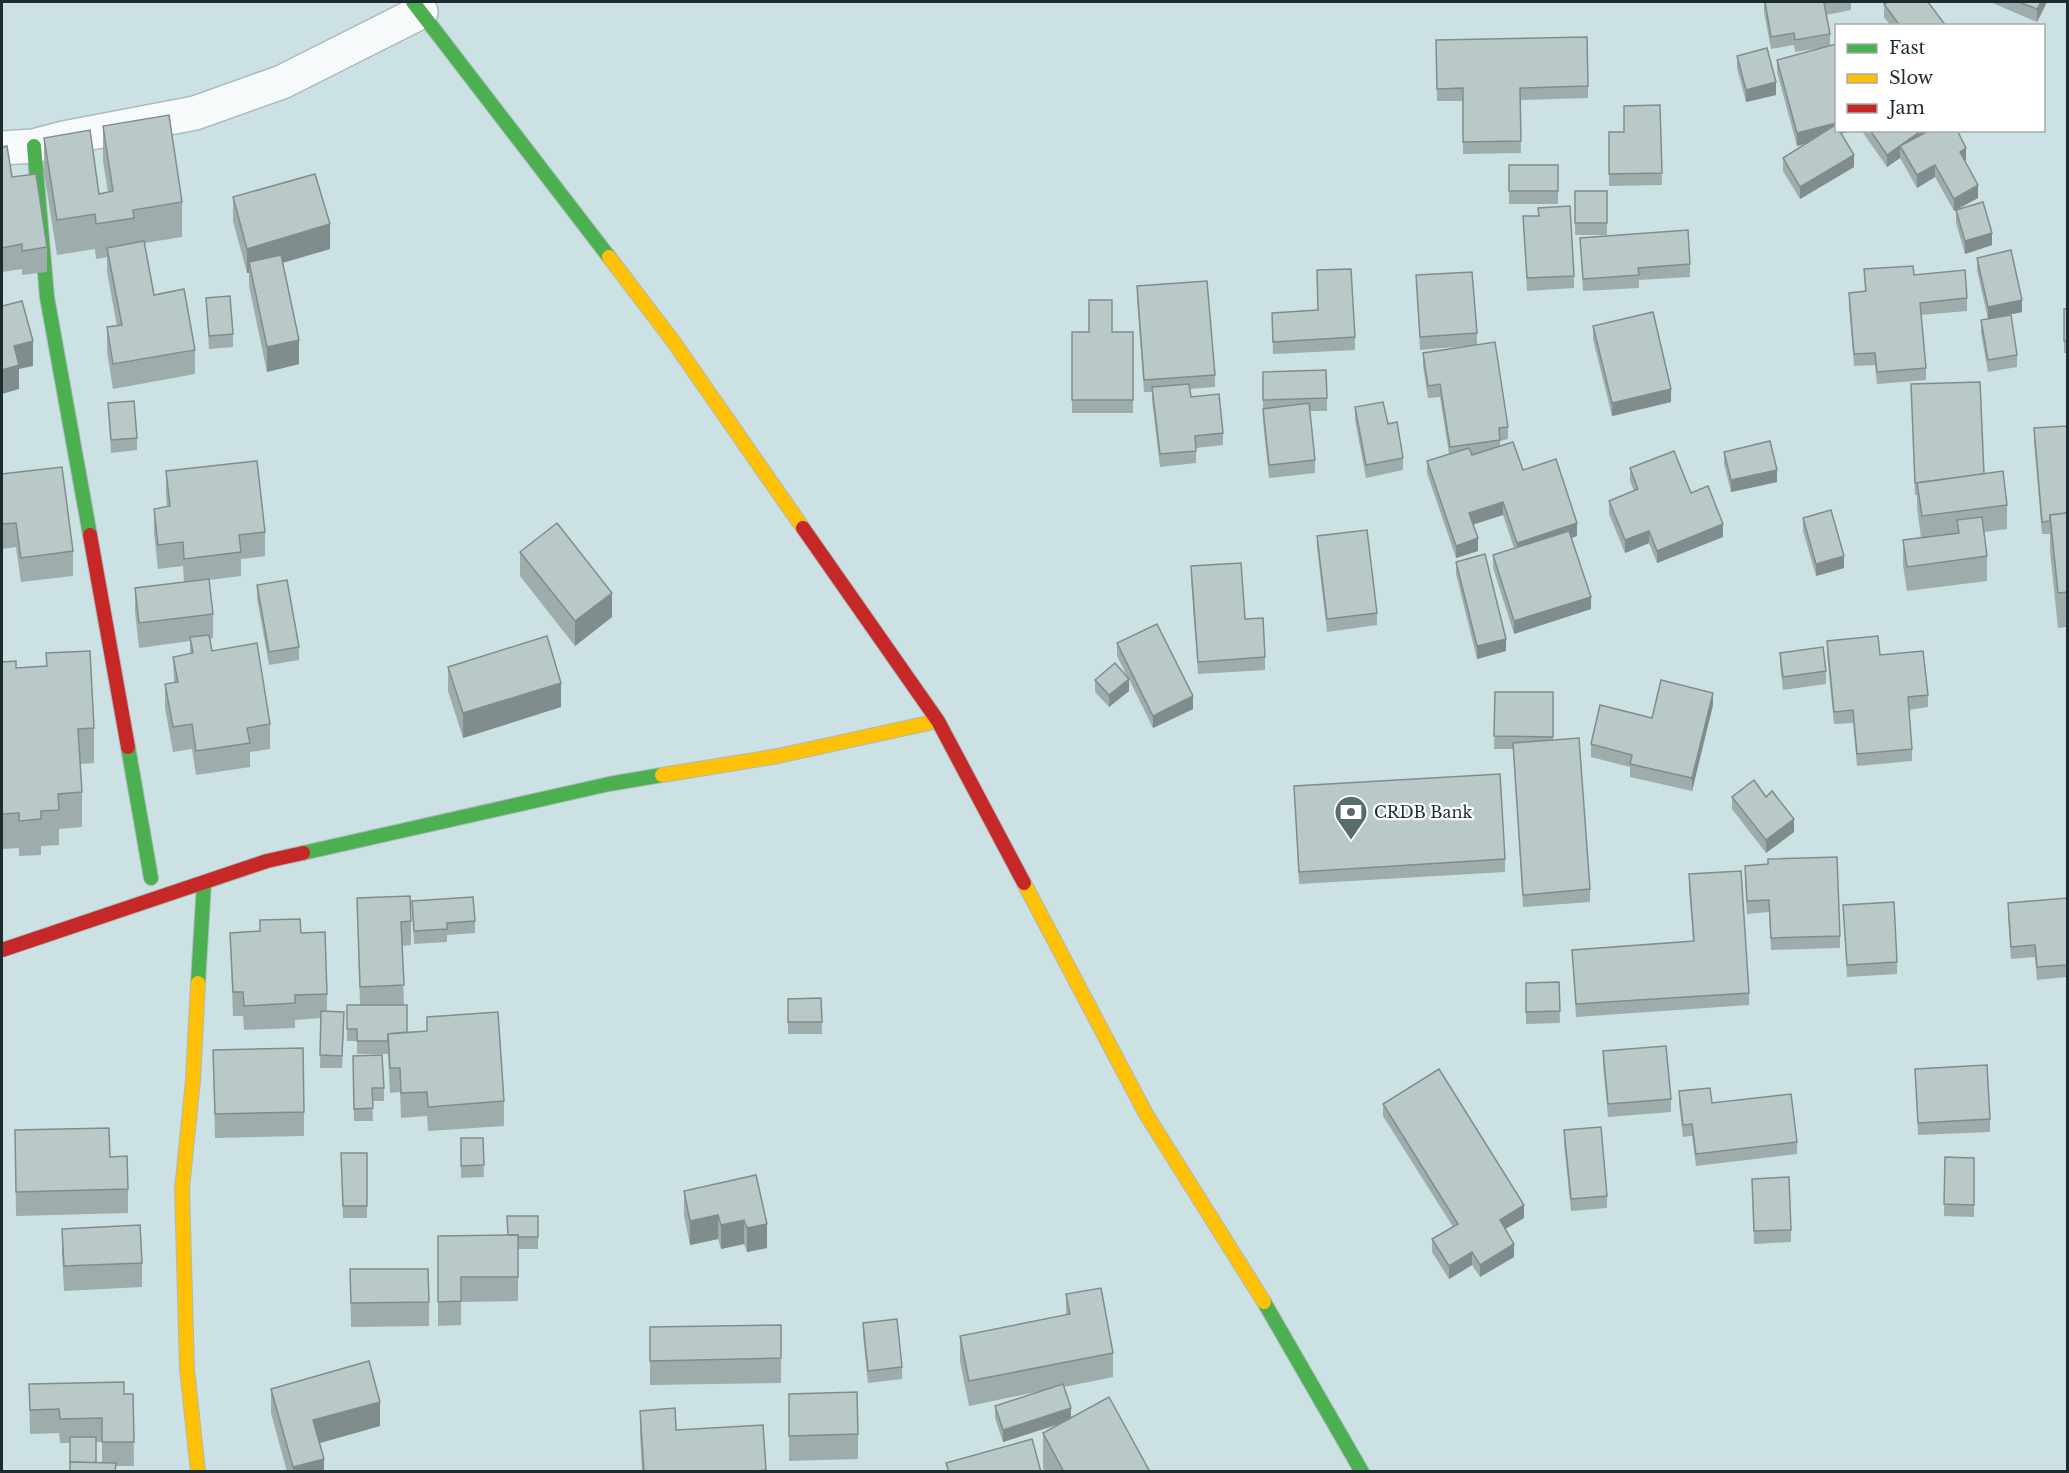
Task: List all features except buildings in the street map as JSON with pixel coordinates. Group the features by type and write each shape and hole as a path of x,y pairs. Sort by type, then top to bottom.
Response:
{"main road":[{"path":"417,7 673,341 938,721 1146,1114 1263,1301 1362,1472"},
{"path":"34,146 47,297 151,878"},
{"path":"2,950 267,861 609,784 778,756 938,721"},
{"path":"198,1472 187,1369 182,1189 193,1080 204,883"}],"street":[{"path":"2,148 34,146 64,138 195,113 282,81 417,7"}],"traffic: fast":[{"path":"413,2 609,257"},
{"path":"34,146 47,297 90,535"},
{"path":"128,747 151,878"},
{"path":"303,853 609,784 662,775"},
{"path":"198,983 204,883"},
{"path":"1264,1302 1362,1472"}],"traffic: slow":[{"path":"609,257 673,341 803,528"},
{"path":"662,775 778,756 938,721"},
{"path":"1024,883 1146,1114 1264,1302"},
{"path":"198,983 193,1080 182,1189 187,1369 198,1472"}],"traffic: jam":[{"path":"803,528 938,721 1024,883"},
{"path":"90,535 128,747"},
{"path":"2,950 267,861 303,853"}],"place":[{"name":"CRDB Bank","path":"1351,841"}]}
